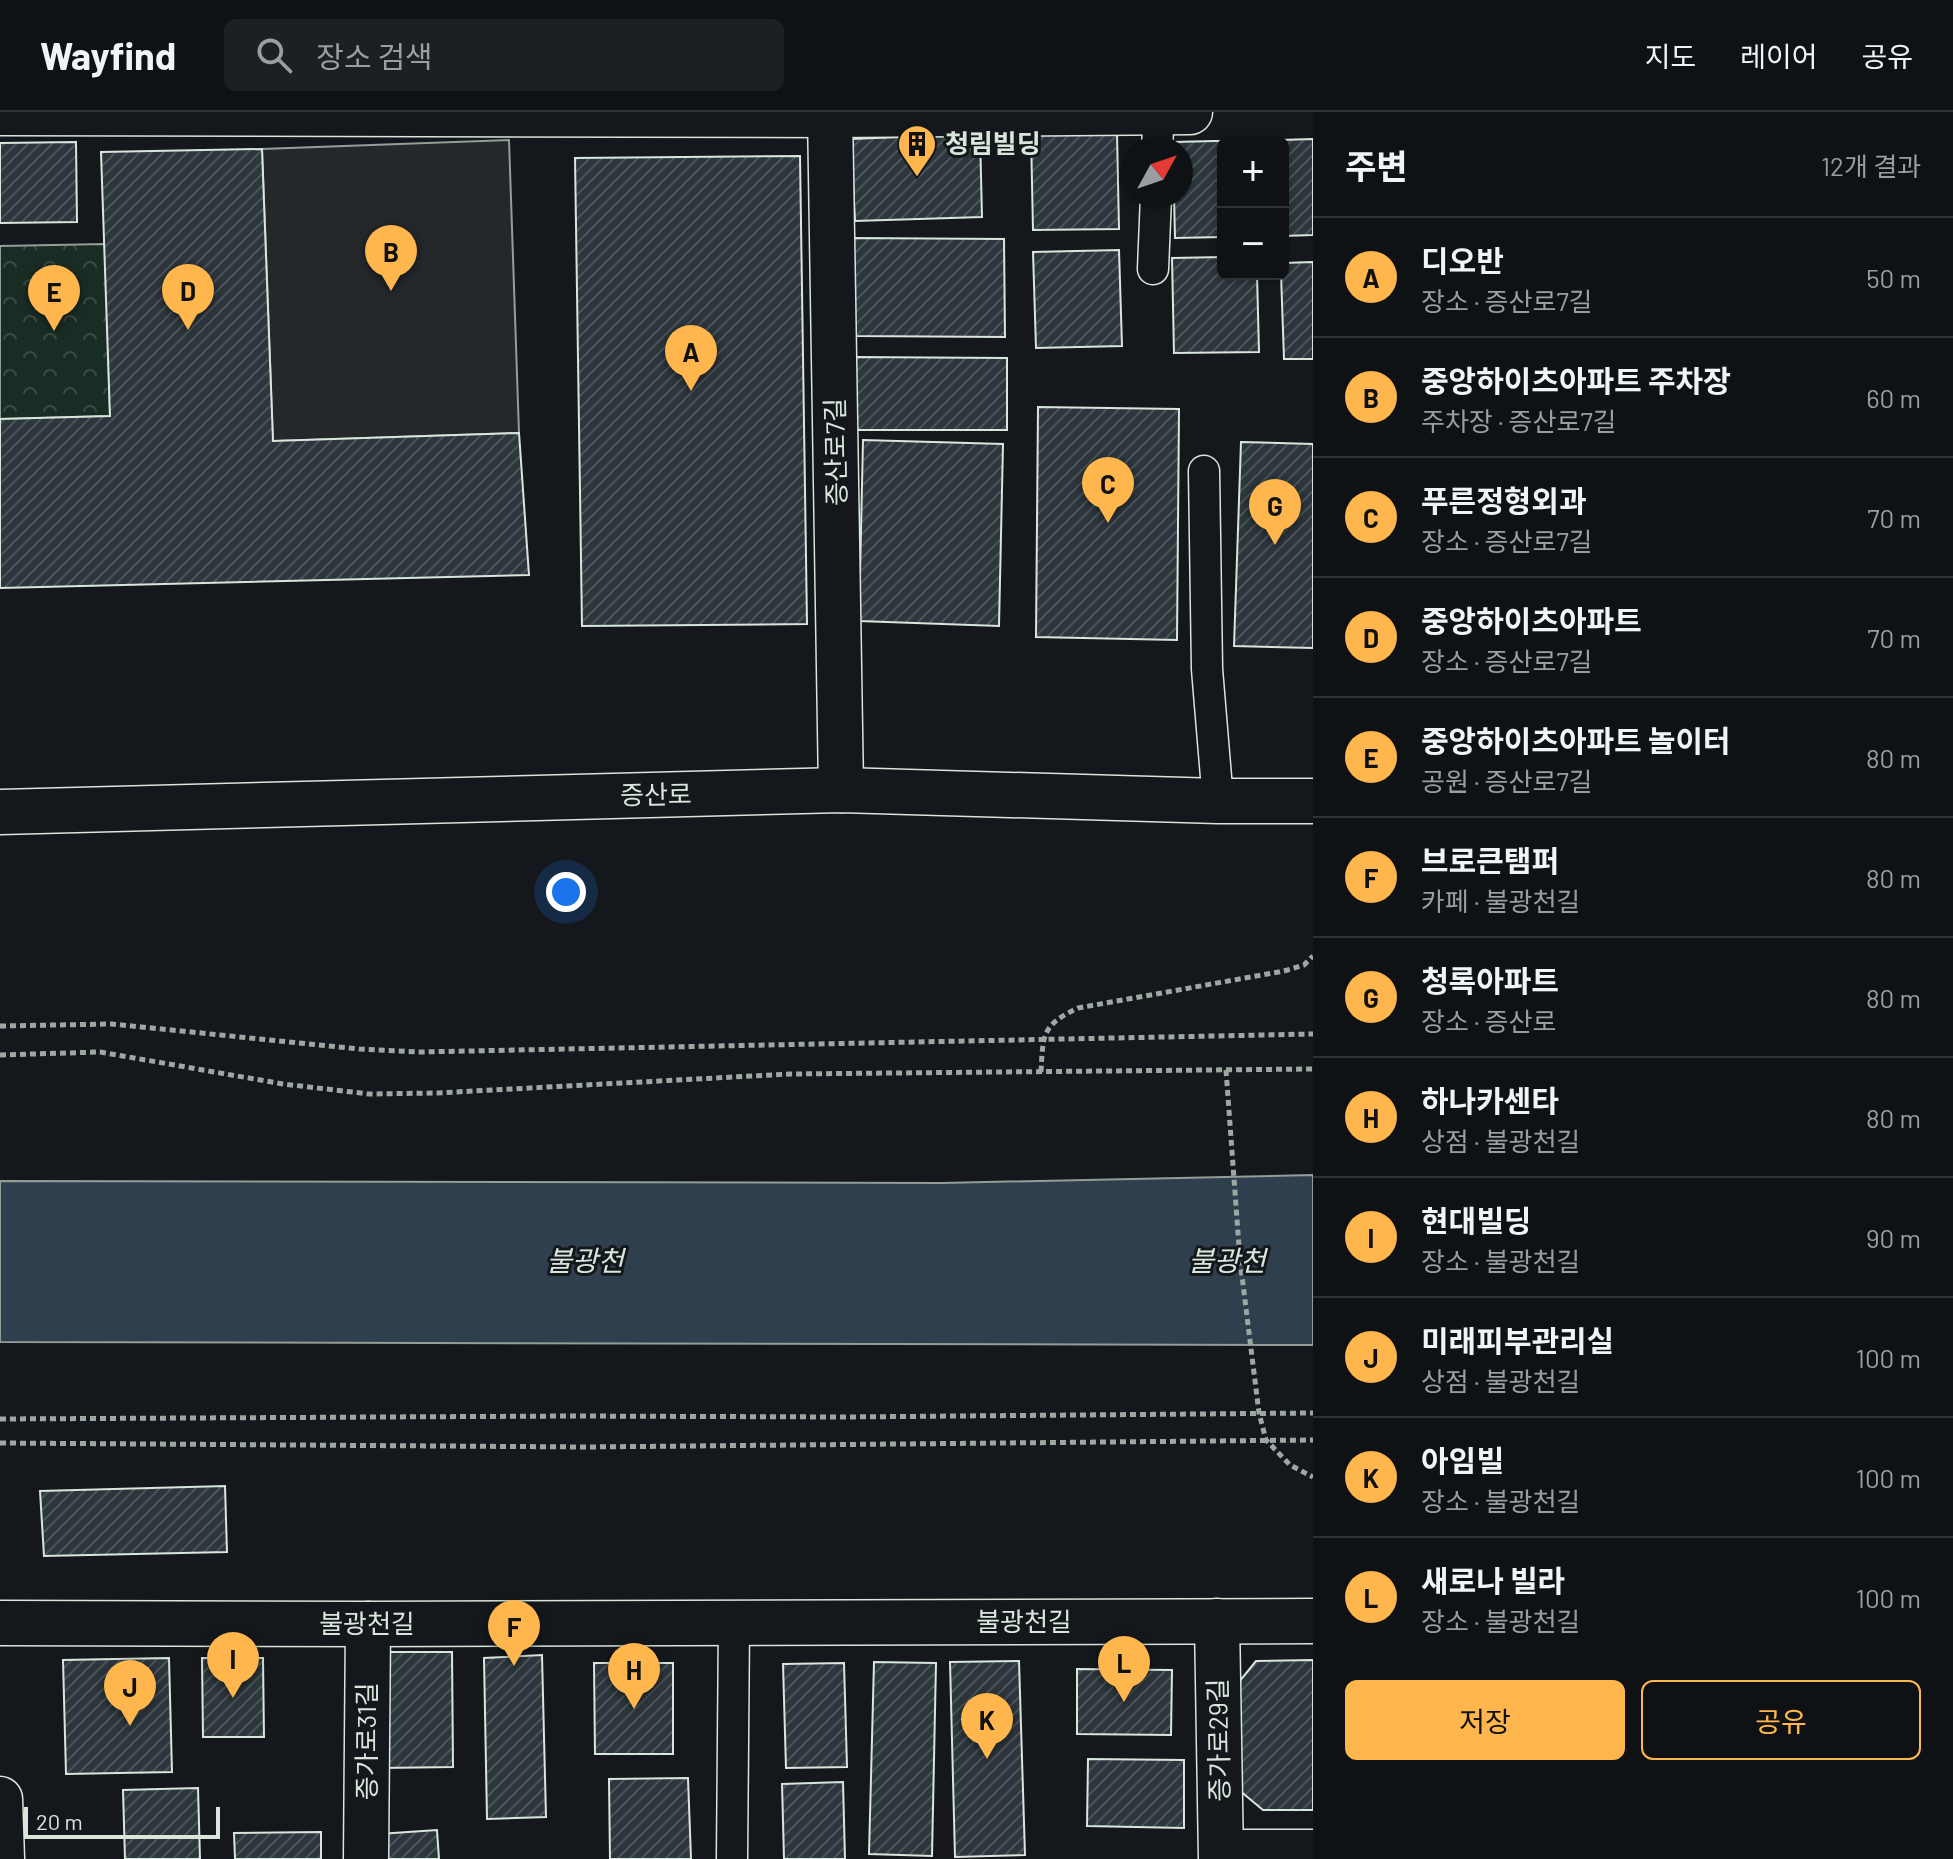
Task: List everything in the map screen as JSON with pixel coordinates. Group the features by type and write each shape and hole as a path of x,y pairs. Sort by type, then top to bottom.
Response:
{"street":[{"path":"0,113 1190,112"},
{"name":"증산로7길","path":"830,113 841,790"},
{"name":"증산로","path":"0,812 841,790 1313,801"},
{"name":"증가로29길","path":"1217,1621 1221,1852"},
{"name":"불광천길","path":"0,1623 1313,1621"},
{"name":"증가로31길","path":"366,1859 368,1624"},
{"path":"0,1799 2,1859"}],"lane":[{"path":"1158,136 1159,112"},
{"path":"1153,269 1156,208"},
{"path":"1204,471 1207,669 1218,801"},
{"path":"732,1859 734,1623"},
{"path":"1221,1852 1313,1845"}],"path":[{"path":"1041,1072 1042,1040 1048,1027 1078,1008 1284,971 1304,965 1313,956"},
{"path":"0,1026 112,1024 359,1049 419,1052 1313,1034"},
{"path":"0,1055 100,1052 283,1084 369,1094 789,1074 1313,1069"},
{"path":"1226,1070 1240,1260 1259,1413 1266,1440 1290,1465 1313,1477"},
{"path":"0,1419 1313,1413"},
{"path":"0,1443 587,1447 1313,1440"}],"green space":[{"path":"105,244 110,416 0,419 0,246"}],"shaded area":[{"path":"509,140 519,433 273,441 262,149"}],"water":[{"name":"불광천","path":"1313,1175 1313,1345 0,1342 0,1181 942,1183"}],"building":[{"path":"1117,133 1119,229 1033,230 1031,135"},
{"name":"청림빌딩","path":"980,134 982,217 855,221 851,139"},
{"path":"1313,139 1313,235 1289,236 1289,140"},
{"path":"1217,141 1217,237 1175,238 1174,208 1193,208 1193,142"},
{"path":"76,142 77,222 0,223 0,143"},
{"path":"262,149 273,441 519,433 529,575 0,588 0,419 110,416 101,152"},
{"path":"800,156 807,624 582,626 575,158"},
{"path":"853,238 1004,239 1005,337 854,336"},
{"path":"1119,250 1122,346 1036,348 1033,252"},
{"path":"1217,257 1217,280 1257,280 1259,352 1174,353 1172,258"},
{"path":"1313,262 1313,359 1284,359 1281,280 1289,280 1289,263"},
{"path":"853,357 1007,358 1007,430 854,430"},
{"path":"1038,407 1179,409 1177,640 1036,637"},
{"path":"863,440 1003,444 999,626 859,621"},
{"path":"1241,442 1313,444 1313,648 1234,646"},
{"path":"225,1486 227,1552 44,1556 40,1491"},
{"path":"380,1652 452,1652 453,1767 381,1768"},
{"path":"542,1655 546,1817 487,1819 484,1658"},
{"path":"169,1658 172,1772 66,1774 63,1660"},
{"path":"202,1658 263,1658 264,1737 203,1737"},
{"path":"1313,1660 1313,1810 1263,1810 1239,1790 1238,1683 1256,1661"},
{"path":"1019,1661 1025,1855 955,1857 950,1662"},
{"path":"874,1662 936,1663 932,1856 869,1854"},
{"path":"594,1663 673,1663 673,1754 595,1754"},
{"path":"844,1663 847,1767 786,1768 783,1664"},
{"path":"1077,1669 1172,1670 1171,1735 1077,1734"},
{"path":"1088,1759 1184,1760 1184,1828 1087,1826"},
{"path":"688,1778 691,1859 610,1859 609,1779"},
{"path":"843,1782 845,1859 784,1859 782,1784"},
{"path":"198,1788 200,1859 125,1859 123,1790"},
{"path":"437,1830 439,1859 381,1859 379,1834"},
{"path":"321,1832 321,1859 235,1859 234,1833"}],"place":[{"name":"청림빌딩","path":"917,178"},
{"name":"중앙하이츠아파트 주차장","path":"391,291"},
{"name":"중앙하이츠아파트","path":"188,330"},
{"name":"중앙하이츠아파트 놀이터","path":"54,331"},
{"name":"디오반","path":"691,391"},
{"name":"푸른정형외과","path":"1108,523"},
{"name":"청록아파트","path":"1275,545"},
{"name":"브로큰탬퍼","path":"514,1666"},
{"name":"현대빌딩","path":"233,1698"},
{"name":"새로나 빌라","path":"1124,1702"},
{"name":"하나카센타","path":"634,1709"},
{"name":"미래피부관리실","path":"130,1726"},
{"name":"아임빌","path":"987,1759"}]}
